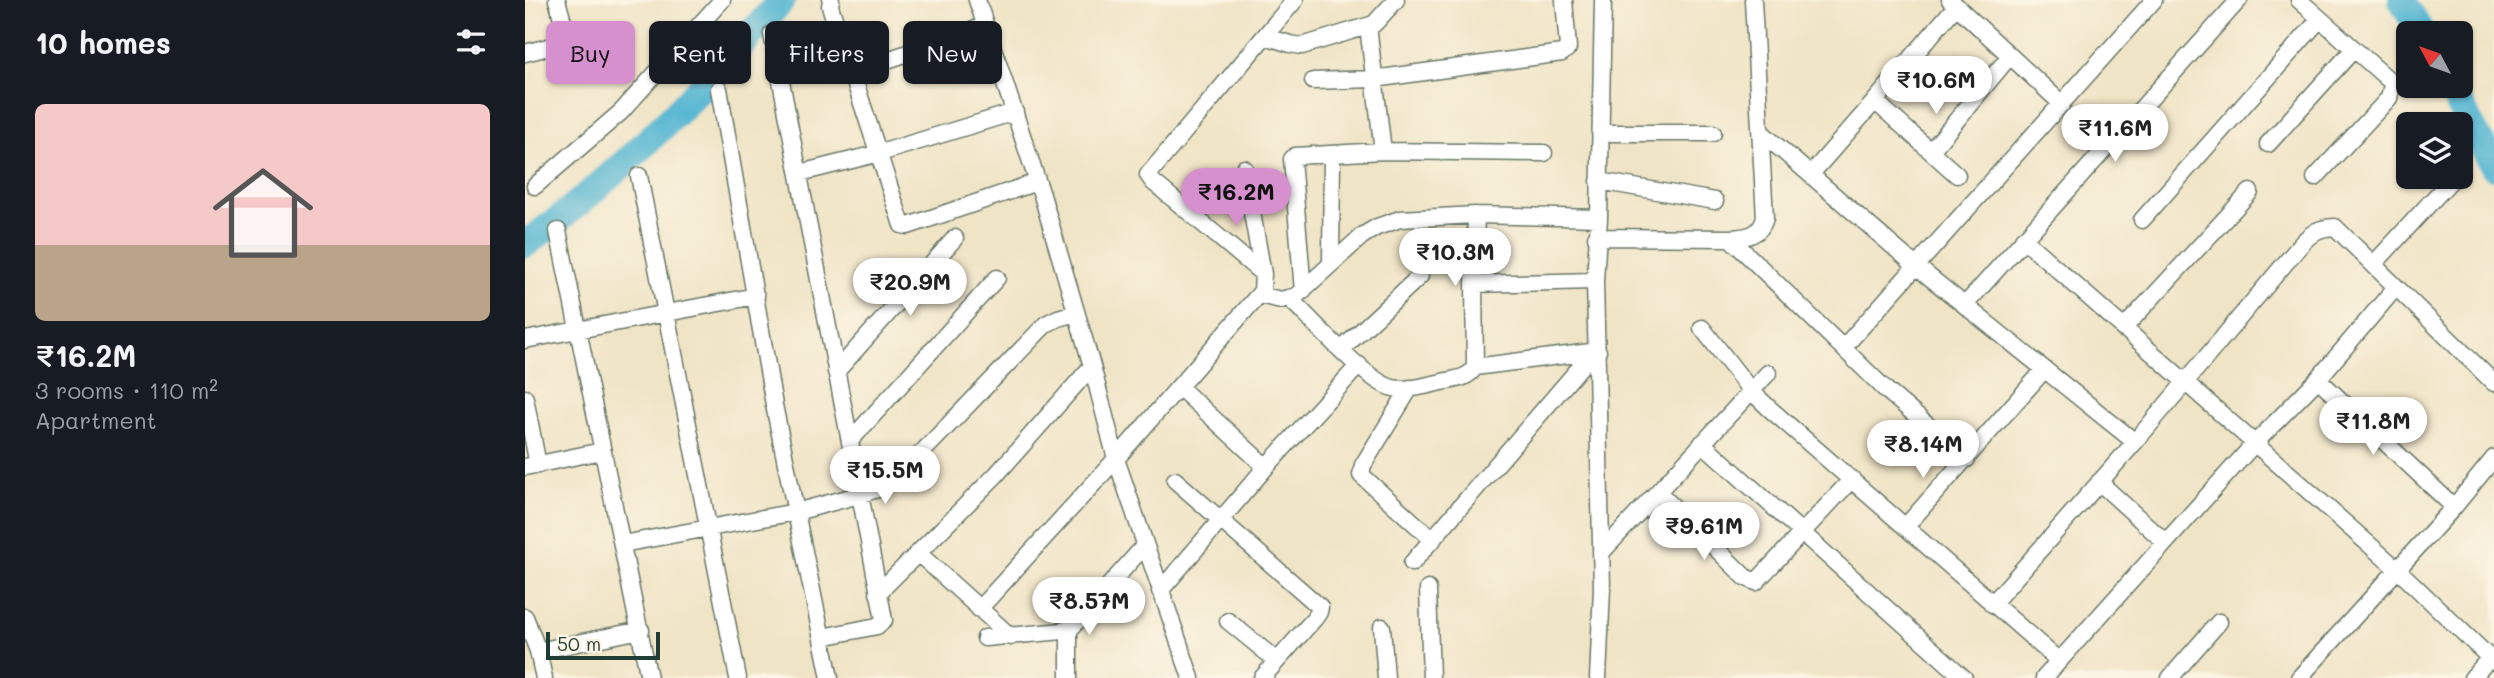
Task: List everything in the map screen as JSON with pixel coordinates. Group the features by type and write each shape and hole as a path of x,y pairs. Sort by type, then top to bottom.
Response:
{"street":[{"path":"525,53 563,41 565,33 557,0"},
{"path":"535,186 621,112 722,0"},
{"path":"831,0 830,6 835,21"},
{"path":"977,0 983,21"},
{"path":"1263,274 1148,175 1295,0"},
{"path":"1265,36 1302,46 1368,26 1379,19 1396,0"},
{"path":"1313,81 1374,79 1562,53 1568,48 1564,0"},
{"path":"1598,678 1601,553 1595,281 1599,218 1603,0"},
{"path":"1596,237 1730,238 1750,236 1763,227 1765,218 1753,0"},
{"path":"1843,348 2154,0"},
{"path":"1965,305 2239,0"},
{"path":"2299,0 2389,80 2392,91 2389,98 2315,178"},
{"path":"1811,174 1875,101 1953,3 2062,104"},
{"path":"2143,220 2320,19"},
{"path":"1368,26 1383,151"},
{"path":"2268,144 2354,49"},
{"path":"1931,151 2009,57"},
{"path":"1002,75 1092,366 1116,459 1191,678"},
{"path":"782,84 884,620 882,624 822,637"},
{"path":"857,84 900,220 906,227 1037,182"},
{"path":"719,89 774,405 830,678"},
{"path":"1875,101 1957,175"},
{"path":"800,173 880,153 1015,112"},
{"path":"1761,132 1917,267 2135,442"},
{"path":"1600,133 1713,134"},
{"path":"1544,153 1383,151 1297,155 1292,159 1297,295 1342,349 1381,383 1393,388 1411,388 1465,377 1475,367 1596,351"},
{"path":"1331,263 1332,154"},
{"path":"979,609 1116,459 1259,295 1263,286 1263,274 1244,168"},
{"path":"639,176 739,678"},
{"path":"1599,181 1715,201"},
{"path":"2374,264 2443,189"},
{"path":"2123,329 2251,192"},
{"path":"1259,295 1281,300 1297,295 1362,236 1387,223 1413,217 1476,215 1599,218"},
{"path":"1475,367 1476,215"},
{"path":"1992,604 2135,442 2314,231 2335,228 2494,383"},
{"path":"558,231 649,678"},
{"path":"1730,238 1887,390 1967,459"},
{"path":"836,372 955,239"},
{"path":"2023,239 2397,569 2492,660 2472,678"},
{"path":"1342,349 1420,275"},
{"path":"850,441 997,278"},
{"path":"1474,284 1595,281"},
{"path":"2044,678 2254,444 2318,379 2396,287"},
{"path":"525,340 756,296"},
{"path":"622,544 796,512 881,488 900,474 1046,324 1076,313"},
{"path":"1702,328 1751,391 2059,661"},
{"path":"1412,563 1596,351"},
{"path":"1160,591 1266,467 1359,365"},
{"path":"878,593 996,475 1092,366"},
{"path":"1906,526 2044,370"},
{"path":"1601,553 1768,373"},
{"path":"2318,379 2454,507"},
{"path":"1179,387 1266,467"},
{"path":"1411,388 1363,465 1361,475 1433,540"},
{"path":"525,398 531,466 602,451"},
{"path":"1702,443 1965,678"},
{"path":"2302,677 2454,507 2494,458"},
{"path":"1658,492 1750,580 1756,582 1852,479"},
{"path":"1175,480 1319,607 1315,618 1262,678"},
{"path":"2099,482 2165,542"},
{"path":"985,638 1069,629 1145,545"},
{"path":"918,554 1011,637"},
{"path":"1429,589 1430,678"},
{"path":"525,617 538,651 544,678"},
{"path":"1228,621 1277,662"},
{"path":"2170,678 2219,622"},
{"path":"1383,627 1386,678"},
{"path":"1069,629 1069,678"},
{"path":"538,651 641,630"}],"waterway":[{"path":"525,244 628,160 722,66 782,0"},
{"path":"2402,0 2414,21"},
{"path":"2456,98 2494,166"}]}
